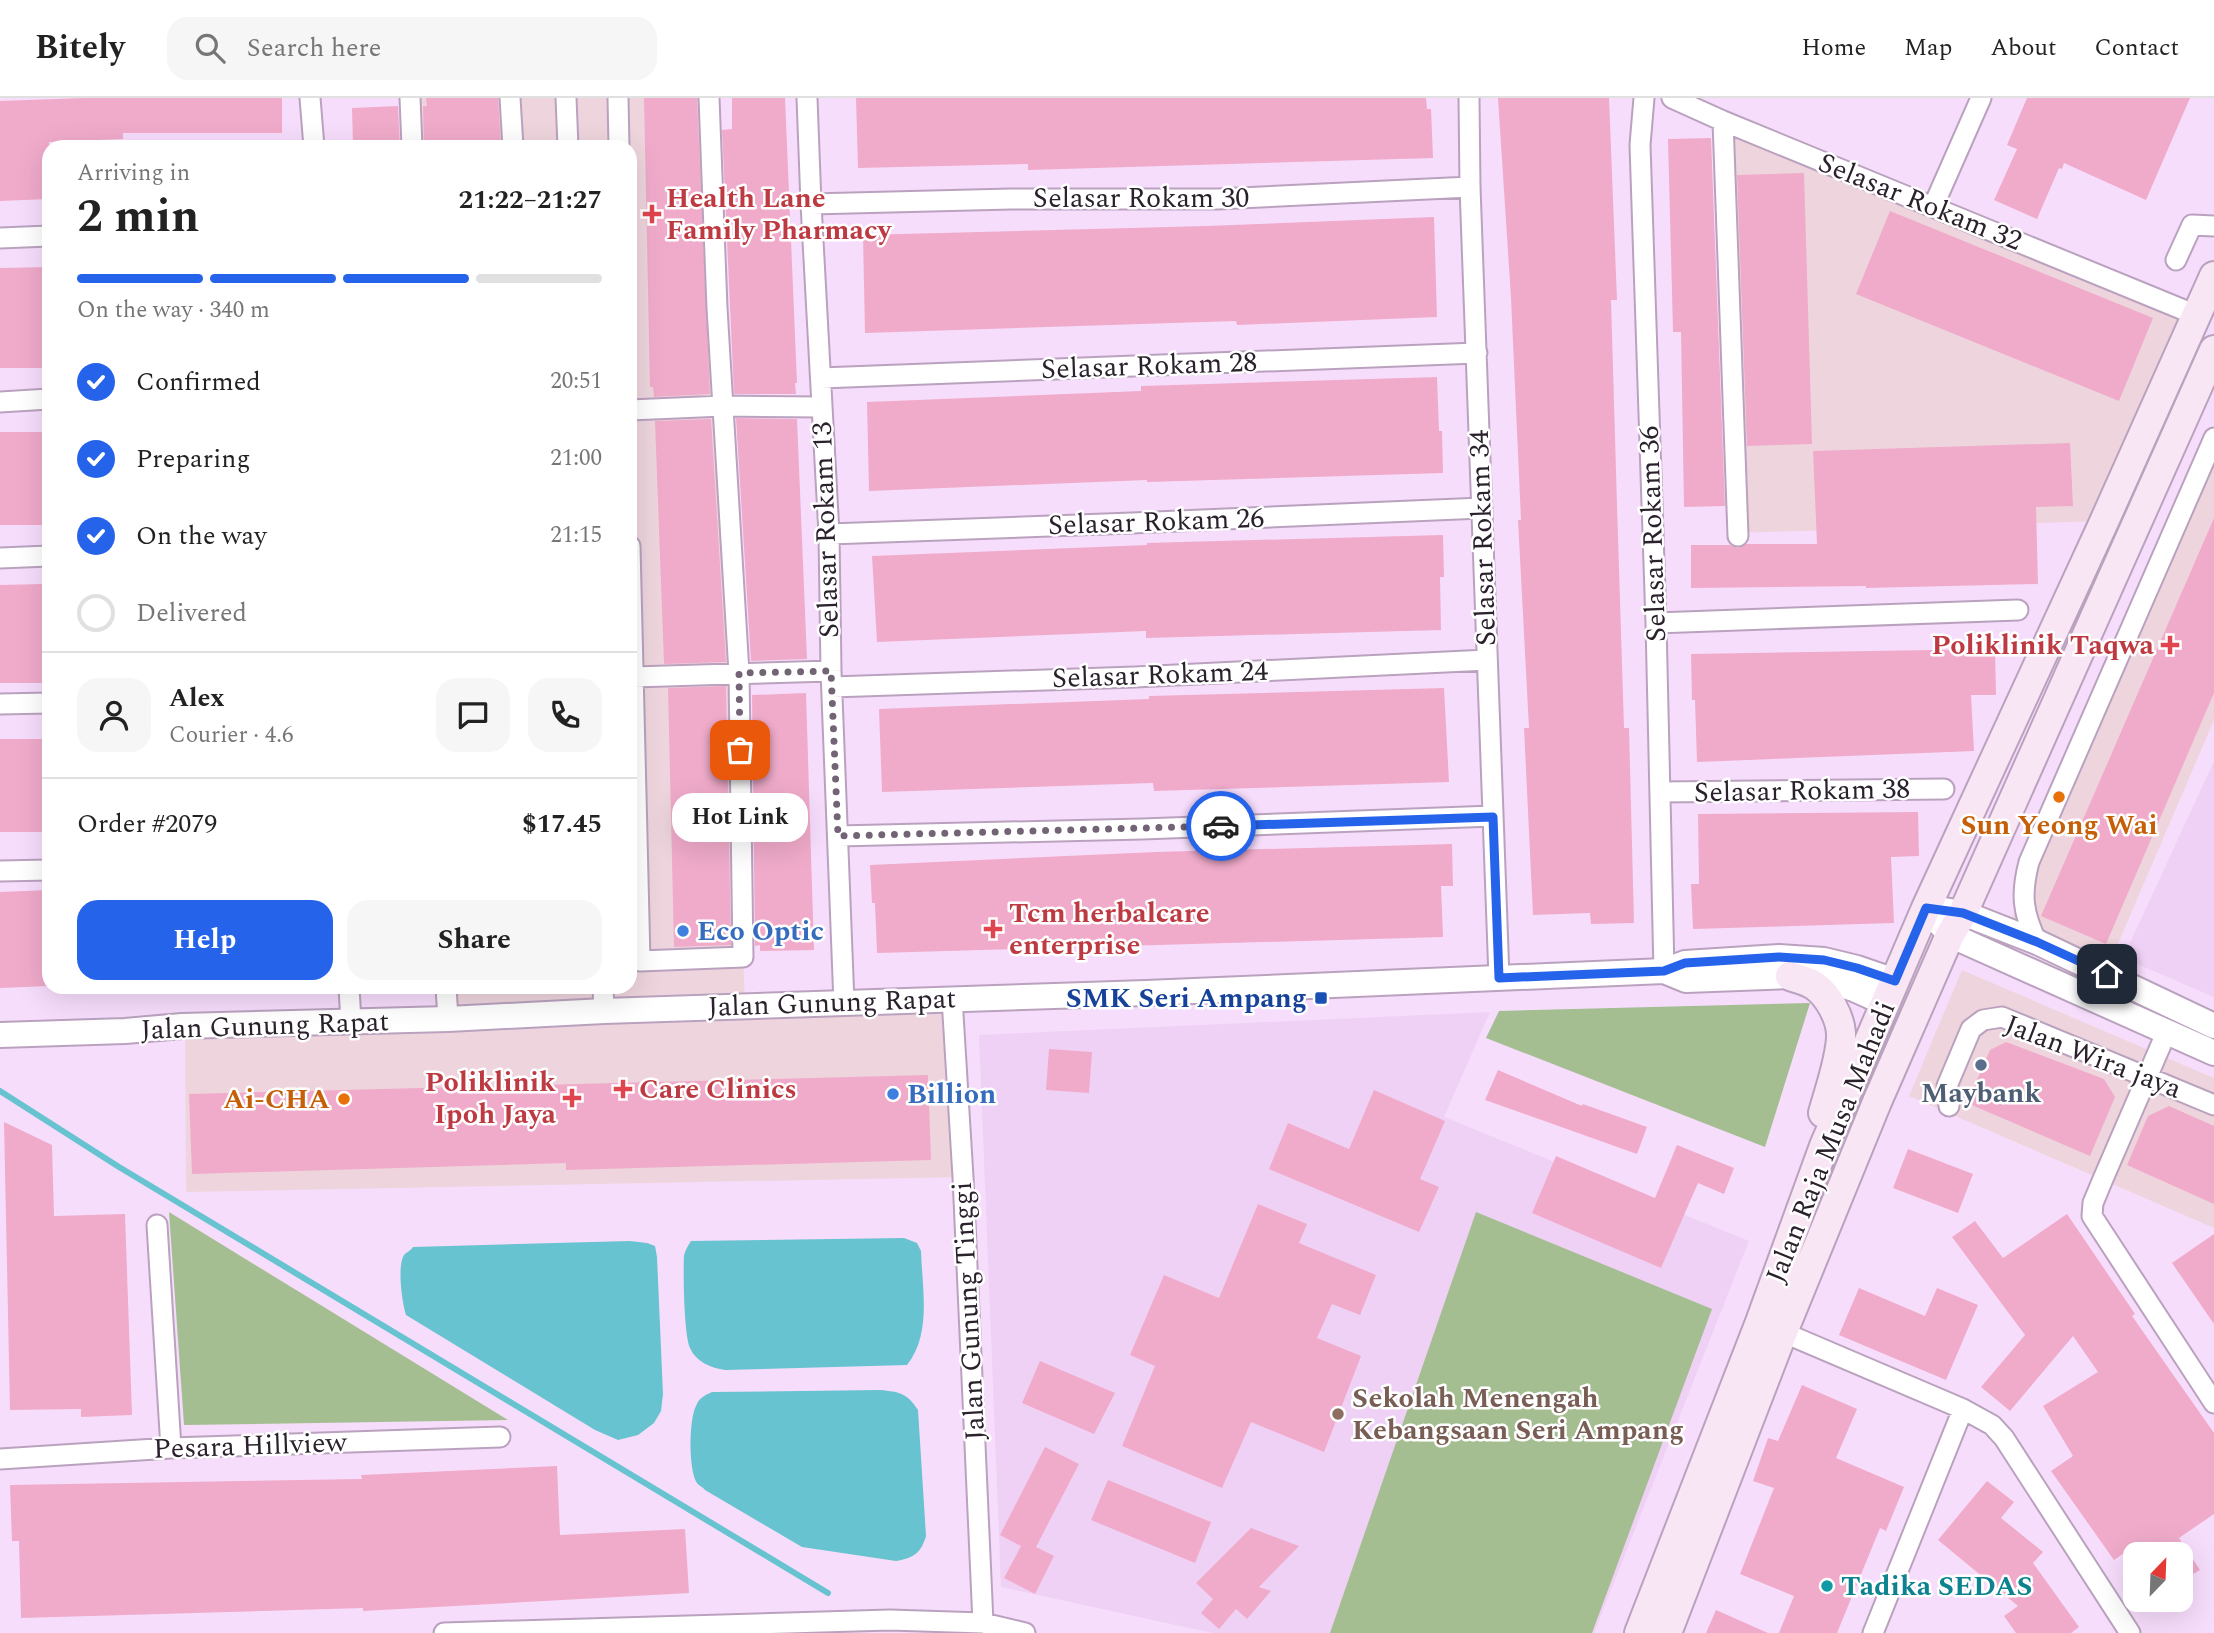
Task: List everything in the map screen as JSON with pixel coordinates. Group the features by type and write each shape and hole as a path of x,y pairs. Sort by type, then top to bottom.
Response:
{"main road":[{"name":"Jalan Raja Musa Mahadi","path":"1667,1633 1771,1327 1825,1146 1894,994 1926,908 2214,276"},
{"name":"Jalan Raja Musa Mahadi","path":"1639,1633 1771,1327 1877,1102 2214,350"},
{"path":"1907,1034 1894,994 1956,924"},
{"path":"1790,976 1813,984 1825,994 1841,1032 1837,1064 1819,1128 1825,1146"}],"street":[{"path":"310,98 313,140"},
{"path":"410,98 412,140"},
{"path":"510,98 513,140"},
{"path":"566,98 568,140"},
{"path":"618,98 619,140"},
{"path":"637,931 640,961 743,957 739,673 716,308 709,98"},
{"name":"Selasar Rokam 13","path":"807,98 829,534 844,1003"},
{"name":"Selasar Rokam 34","path":"1469,98 1499,978"},
{"name":"Selasar Rokam 36","path":"1644,98 1640,145 1657,624 1664,971"},
{"name":"Selasar Rokam 32","path":"1672,98 2196,315"},
{"path":"1933,207 1981,98"},
{"path":"1723,121 1738,536"},
{"name":"Selasar Rokam 30","path":"811,204 1011,199 1218,199 1470,187"},
{"path":"2176,260 2192,225 2214,226"},
{"path":"0,238 42,236"},
{"name":"Selasar Rokam 28","path":"821,378 1477,353"},
{"path":"0,402 42,399"},
{"path":"637,410 723,406 821,407"},
{"path":"2037,942 2027,922 2024,903 2024,883 2029,862 2214,438"},
{"name":"Selasar Rokam 26","path":"829,534 1482,508"},
{"path":"0,558 42,556"},
{"path":"1657,624 2018,610"},
{"name":"Selasar Rokam 24","path":"637,677 739,673 832,679 1135,677 1487,660"},
{"path":"0,704 42,703"},
{"name":"Selasar Rokam 38","path":"1661,792 1944,789"},
{"path":"838,836 1493,817"},
{"path":"0,871 42,870"},
{"name":"Jalan Wira jaya","path":"1926,908 2214,1053"},
{"name":"Jalan Wira jaya","path":"1956,924 2037,942 2214,1026"},
{"name":"Jalan Gunung Rapat","path":"0,1035 125,1031 182,1026 448,1019 603,999 844,1003 1146,993 1664,971 1685,963 1779,957 1824,960 1857,968 1894,994"},
{"name":"Jalan Gunung Rapat","path":"1664,971 1686,980 1790,976 1819,978 1894,994"},
{"path":"349,994 351,1021"},
{"path":"446,994 448,1019"},
{"name":"Jalan Gunung Tinggi","path":"953,998 983,1623"},
{"name":"Jalan Wira jaya","path":"1949,1106 1947,1086 1971,1029 1983,1020 2002,1017 2214,1105"},
{"path":"2167,1031 2093,1203 2092,1216 2214,1403"},
{"path":"157,1225 171,1448"},
{"path":"1771,1327 1963,1409 1992,1425 2004,1438 2130,1633"},
{"path":"1873,1633 1963,1409"},
{"name":"Pesara Hillview","path":"0,1459 171,1448 500,1437"},
{"path":"444,1633 890,1620 983,1623 1025,1633"}],"shaded area":[{"path":"411,98 712,98 745,1005 951,999 964,1177 186,1192 185,1027 452,1018 451,994 637,994 637,140 413,140"},
{"path":"1723,119 2195,313 2101,521 1737,533"},
{"path":"2214,447 2214,720 2111,960 2012,918"},
{"path":"2214,761 2214,997 2123,958"},
{"path":"1962,970 2214,1078 2214,1228 1909,1096"},
{"path":"1810,1003 1765,1147 1486,1038 1499,1011"},
{"name":"Sekolah Menengah Kebangsaan Seri Ampang","path":"1490,1012 1444,1117 1749,1241 1594,1633 1212,1633 1001,1587 979,1035"},
{"path":"169,1212 508,1420 184,1425"},
{"path":"1476,1212 1712,1309 1592,1633 1330,1633"},
{"path":"904,1238 917,1243 921,1251 924,1295 920,1339 907,1365 725,1370 704,1364 690,1348 685,1317 684,1256 691,1241"},
{"path":"630,1241 655,1246 663,1394 661,1411 654,1423 638,1435 618,1440 595,1430 406,1315 401,1267 404,1255 413,1247"},
{"path":"880,1390 902,1394 918,1410 926,1536 922,1547 912,1556 896,1561 802,1547 697,1483 691,1456 692,1422 697,1403 707,1394"}],"building":[{"path":"84,98 282,98 282,133 123,133 123,139 42,140 42,199 0,201 0,101"},
{"path":"426,98 498,98 501,140 424,140 423,106 427,106"},
{"path":"644,98 697,98 710,394 654,397 653,387 650,387"},
{"path":"732,98 785,98 796,394 734,394 722,130 732,129"},
{"path":"856,98 1426,98 1427,109 1431,109 1433,158 1028,170 1028,164 858,168"},
{"path":"1498,98 1609,98 1617,300 1611,300 1617,505 1624,728 1629,728 1634,923 1591,924 1590,913 1533,915 1524,728 1529,728 1518,520 1521,520"},
{"path":"2027,98 2190,98 2146,200 2064,163 2062,169 2059,168 2037,219 1994,200 2017,149 2007,145"},
{"path":"398,106 400,140 353,140 352,108"},
{"path":"1711,138 1725,506 1684,507 1681,332 1673,332 1668,139"},
{"path":"1804,173 1812,444 1747,446 1737,175"},
{"path":"1890,211 2153,318 2119,401 1856,294"},
{"path":"1434,217 1437,317 1237,325 1236,321 865,333 863,235"},
{"path":"42,267 42,368 0,368 0,268"},
{"path":"1437,377 1443,473 1147,480 869,491 867,402 1141,391 1141,386"},
{"path":"736,418 797,419 807,659 751,661"},
{"path":"711,419 726,662 664,664 655,421"},
{"path":"0,432 42,432 42,525 0,525"},
{"path":"2070,443 2073,506 2036,507 2038,584 1691,588 1691,545 1730,545 1738,548 1746,544 1817,544 1813,451"},
{"path":"2214,518 2214,693 2106,944 2041,916"},
{"path":"1443,535 1444,577 1440,577 1441,630 1146,638 1146,631 877,642 872,556 1147,543"},
{"path":"42,584 42,683 0,683 0,585"},
{"path":"1995,649 1996,695 1971,695 1974,751 1697,762 1691,654"},
{"path":"726,686 731,945 674,947 668,688"},
{"path":"1444,688 1449,782 1154,791 1153,783 882,792 879,709 1149,699 1149,696"},
{"path":"806,693 814,950 760,951 760,945 755,946 752,695"},
{"path":"0,739 42,739 42,832 0,832"},
{"path":"1918,812 1919,856 1891,857 1894,923 1693,929 1691,884 1699,884 1698,814"},
{"path":"1452,844 1453,886 1441,886 1443,937 877,953 870,865 1156,852"},
{"path":"42,890 42,986 0,988 0,892"},
{"path":"2006,1042 2104,1079 2115,1097 2090,1156 1967,1103 1990,1050"},
{"path":"1049,1049 1092,1052 1089,1093 1046,1090"},
{"path":"1498,1070 1582,1106 1583,1104 1647,1127 1637,1154 1485,1100"},
{"path":"928,1075 931,1160 566,1170 566,1163 192,1174 189,1094"},
{"path":"1374,1090 1445,1121 1420,1179 1439,1187 1419,1232 1269,1169 1288,1123 1349,1149"},
{"path":"2169,1106 2214,1126 2214,1204 2127,1165 2148,1116"},
{"path":"4,1122 52,1145 54,1216 125,1214 132,1415 81,1417 81,1409 10,1410"},
{"path":"1677,1145 1734,1168 1724,1194 1698,1183 1661,1268 1532,1213 1556,1156 1655,1198"},
{"path":"1908,1149 1973,1174 1958,1213 1893,1188"},
{"path":"1258,1204 1307,1224 1299,1243 1376,1275 1360,1315 1332,1304 1317,1338 1361,1356 1324,1452 1251,1422 1222,1488 1122,1446 1155,1366 1130,1355 1164,1275 1219,1298"},
{"path":"2067,1214 2135,1314 2132,1316 2214,1433 2214,1514 2179,1538 2182,1542 2123,1542 2123,1554 2114,1560 2051,1471 2073,1456 2043,1406 2098,1372 2073,1336 2010,1411 1981,1387 2025,1335 1952,1237 1975,1221 2003,1258"},
{"path":"2214,1234 2214,1324 2172,1263"},
{"path":"1859,1288 1925,1316 1937,1288 1978,1305 1946,1380 1839,1335"},
{"path":"1040,1361 1115,1393 1094,1434 1022,1403"},
{"path":"1802,1385 1857,1409 1836,1458 1904,1487 1886,1531 1880,1528 1837,1633 1779,1633 1794,1596 1740,1574 1774,1488 1753,1481 1768,1438 1778,1441"},
{"path":"1045,1447 1079,1464 1036,1547 1054,1556 1035,1594 1004,1578 1021,1546 1000,1535"},
{"path":"557,1466 560,1535 685,1529 689,1593 363,1611 363,1608 21,1618 19,1541 12,1541 10,1485 362,1479 361,1475"},
{"path":"1108,1480 1211,1522 1195,1563 1091,1520"},
{"path":"1987,1481 2014,1502 2001,1518 2043,1552 2033,1563 2079,1627 2071,1633 2016,1633 2004,1616 2018,1606 1938,1540"},
{"path":"1251,1528 1299,1546 1259,1587 1271,1591 1247,1619 1236,1609 1219,1629 1201,1613 1213,1599 1196,1583"},
{"path":"2193,1559 2200,1570 2193,1574"},
{"path":"1716,1610 1768,1633 1706,1633"}],"waterway":[{"path":"0,1091 119,1167 828,1593"}],"way so far":[{"path":"740,750 739,673 831,671 838,836 1221,826"}],"place":[{"name":"Health Lane Family Pharmacy","path":"652,214"},
{"name":"Poliklinik Taqwa","path":"2170,645"},
{"name":"Hot Link","path":"740,750"},
{"name":"Sun Yeong Wai","path":"2059,797"},
{"name":"Tcm herbalcare enterprise","path":"993,929"},
{"name":"Eco Optic","path":"683,931"},
{"name":"SMK Seri Ampang","path":"1321,998"},
{"name":"Maybank","path":"1981,1065"},
{"name":"Care Clinics","path":"623,1089"},
{"name":"Billion","path":"893,1094"},
{"name":"Poliklinik Ipoh Jaya","path":"572,1098"},
{"name":"Ai-CHA","path":"344,1099"},
{"name":"Sekolah Menengah Kebangsaan Seri Ampang","path":"1338,1414"},
{"name":"Tadika SEDAS","path":"1827,1586"}],"route":[{"path":"1221,826 1493,817 1499,978 1664,971 1685,963 1779,957 1824,960 1895,981 1926,908 1963,913 2037,942 2107,974"}]}
